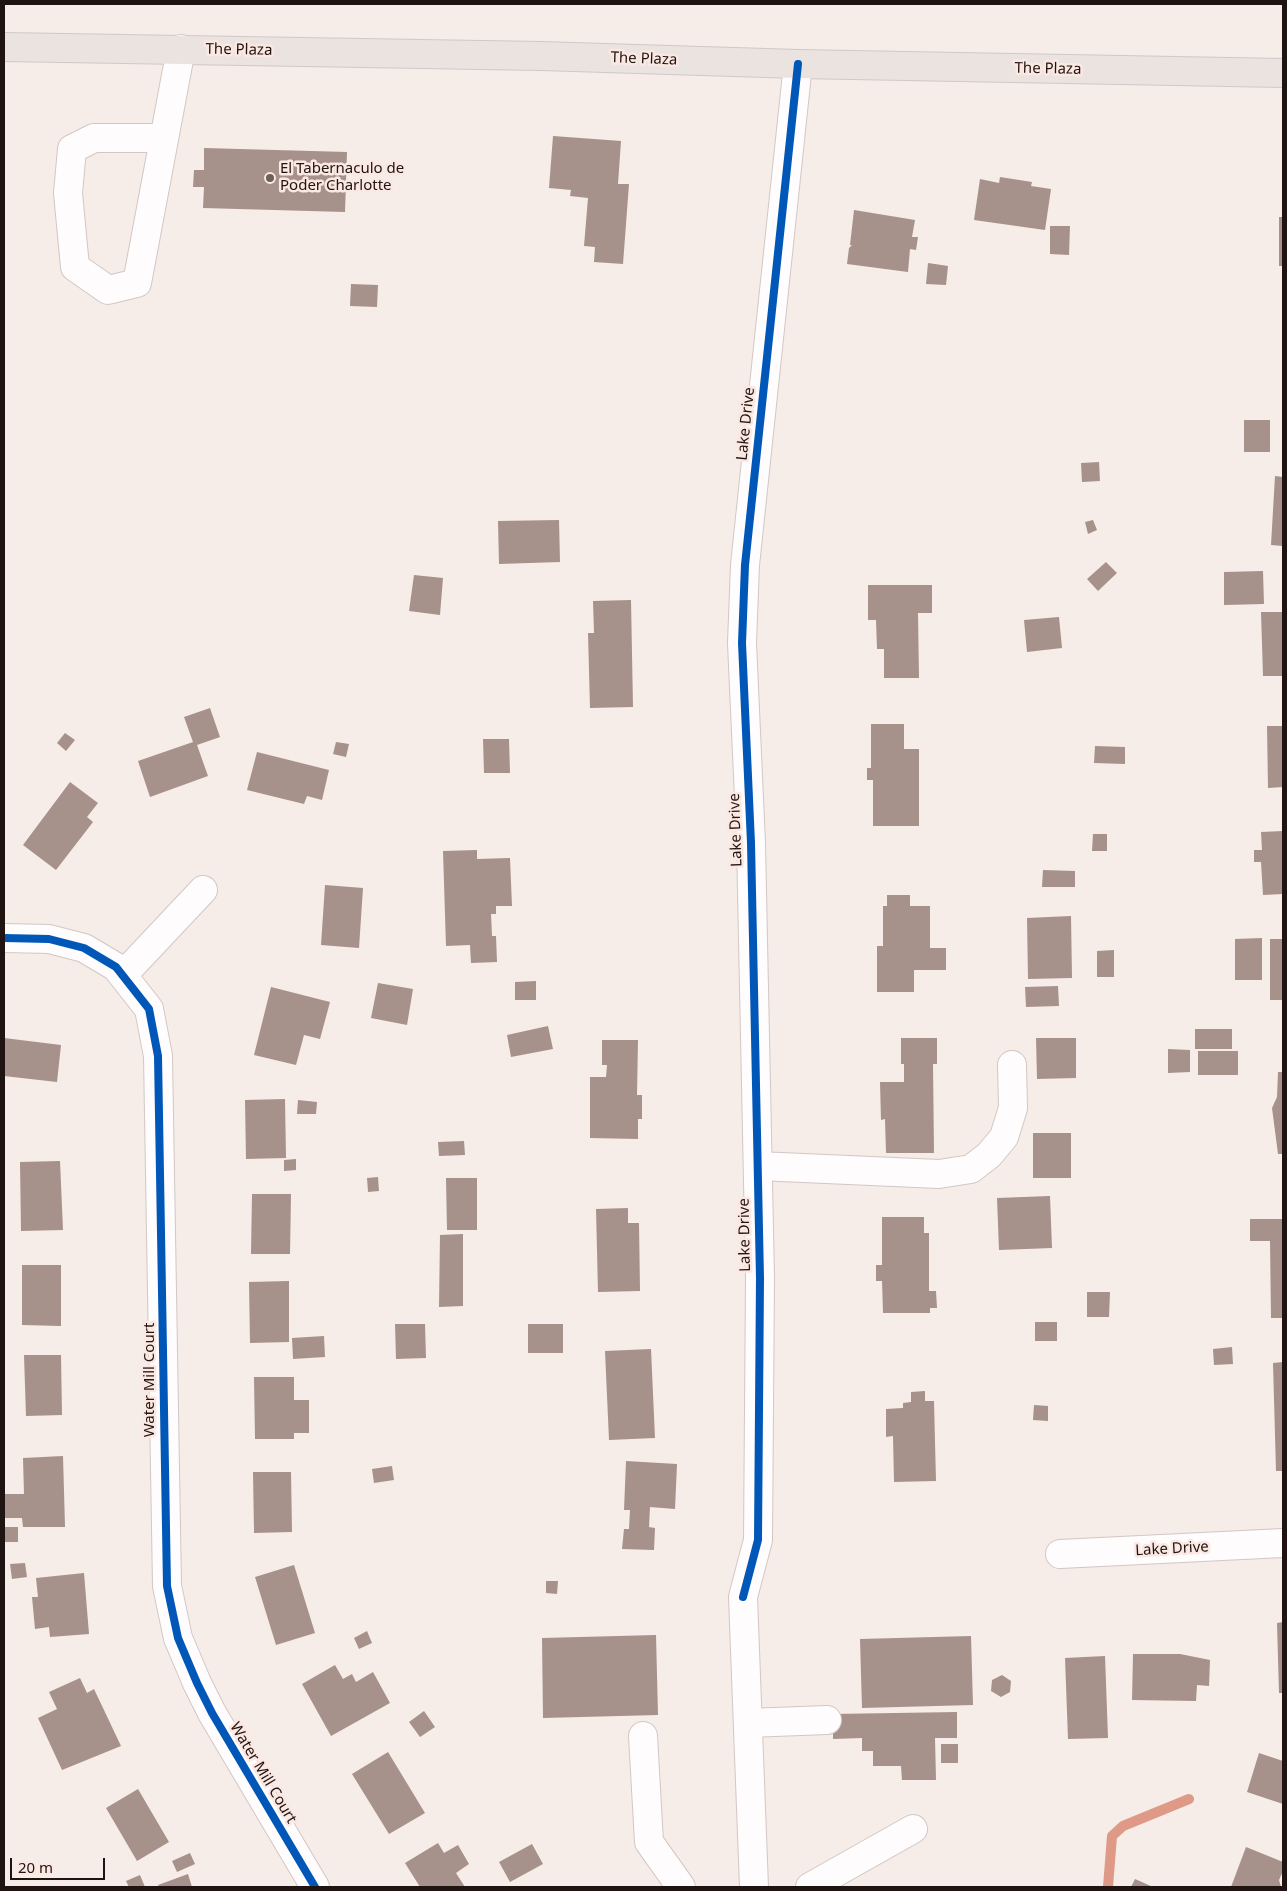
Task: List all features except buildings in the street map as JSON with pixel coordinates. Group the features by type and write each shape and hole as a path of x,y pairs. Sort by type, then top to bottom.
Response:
{"main road":[{"name":"The Plaza","path":"4,47 531,55 798,64 1283,73"}],"street":[{"path":"164,138 94,138 72,149 68,193 75,267 108,290 137,283 181,49"},
{"name":"Lake Drive","path":"754,1887 743,1597 758,1540 760,1278 751,843 742,643 745,565 798,64"},
{"path":"123,975 203,890"},
{"name":"Water Mill Court","path":"4,938 49,940 84,948 116,967 149,1009 158,1056 164,1322 165,1509 168,1586 178,1638 212,1713 315,1887"},
{"path":"758,1166 939,1174 971,1169 989,1155 1004,1137 1013,1108 1012,1065"},
{"name":"Lake Drive","path":"1060,1554 1283,1543"},
{"path":"748,1723 827,1720"},
{"path":"643,1736 649,1842 680,1887"},
{"path":"810,1887 913,1829"}],"waterway":[{"path":"1108,1887 1112,1836 1123,1826 1189,1799"}],"cycle path":[{"path":"743,1597 758,1540 760,1278 751,843 742,643 745,565 798,64"},
{"path":"4,938 49,939 84,948 116,967 149,1009 158,1056 167,1586 178,1638 197,1683 212,1713 315,1887"}],"place":[{"name":"El Tabernaculo de Poder Charlotte","path":"270,178"}]}
